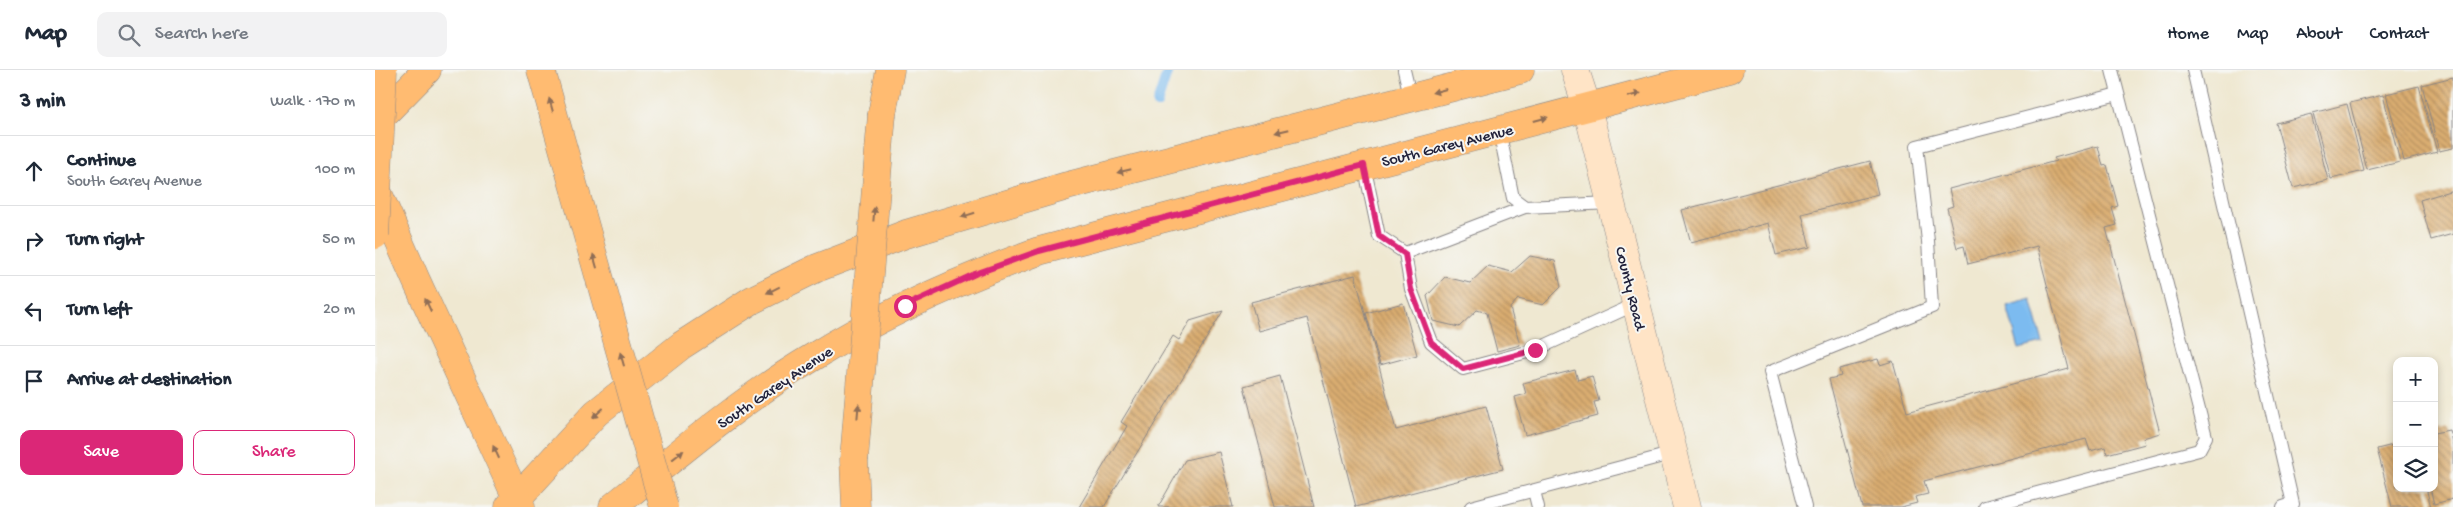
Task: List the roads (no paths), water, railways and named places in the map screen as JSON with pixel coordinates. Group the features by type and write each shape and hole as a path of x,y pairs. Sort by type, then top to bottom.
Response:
{"main road":[{"path":"375,235 383,70"},
{"path":"375,105 399,70"},
{"path":"375,123 427,70"},
{"path":"541,70 664,507"},
{"path":"855,507 854,460 883,114 891,70"},
{"path":"375,186 516,504 596,413 682,345 752,300 817,268 906,234 968,214 1076,184 1520,70"},
{"name":"South Garey Avenue","path":"613,507 720,421 809,359 914,302 975,274 1039,251 1729,70"}],"street":[{"name":"County Road","path":"1575,70 1587,107 1687,507"}],"lane":[{"path":"1404,70 1411,99"},
{"path":"1985,507 2199,450 2206,437 2112,70"},
{"path":"2193,70 2293,504 2283,507"},
{"path":"1805,507 1771,372 1932,307 1928,241 1917,146 2118,94"},
{"path":"1499,130 1513,198 1525,207"},
{"path":"1364,165 1379,236 1405,254 1411,289 1431,342 1463,369 1535,350 1636,304"},
{"path":"1405,254 1525,207 1611,203"},
{"path":"1471,507 1674,453"},
{"path":"1534,491 1538,507"}],"water":[{"path":"2031,299 2043,343 2019,349 2007,306"}],"waterway":[{"path":"1157,104 1168,70"}]}
